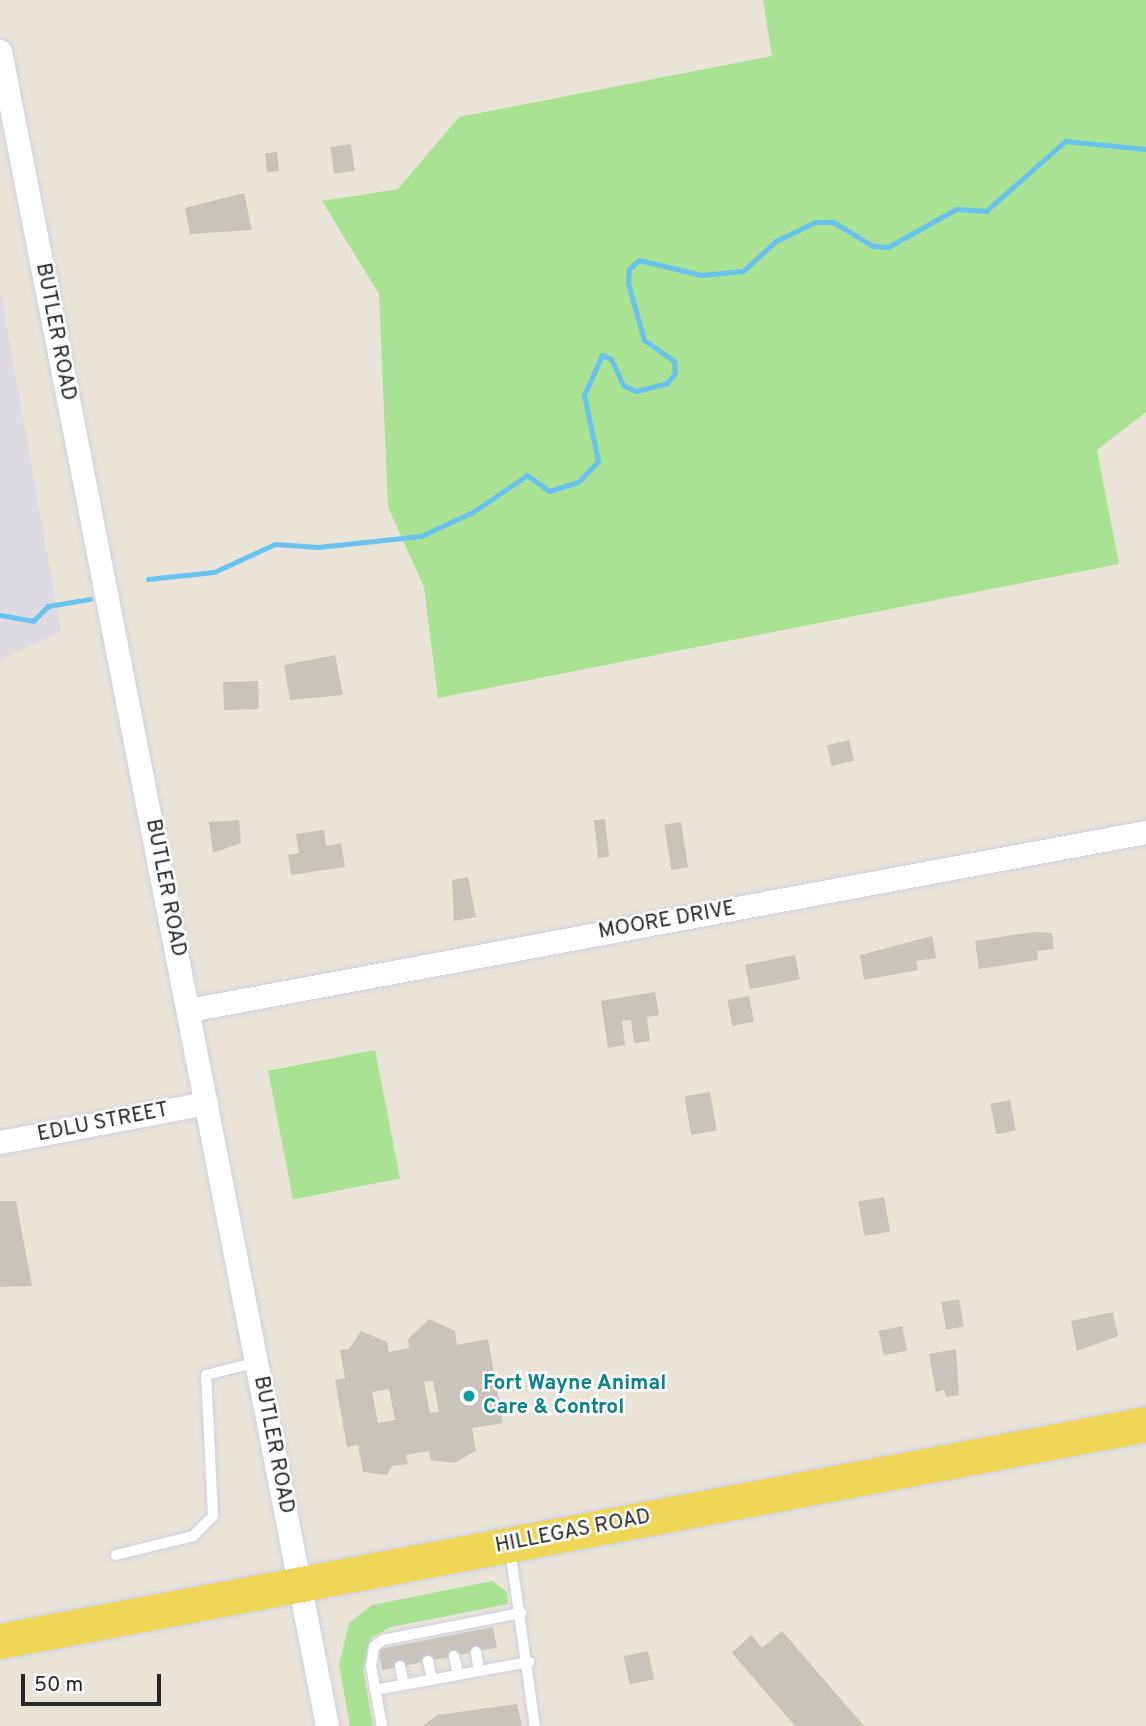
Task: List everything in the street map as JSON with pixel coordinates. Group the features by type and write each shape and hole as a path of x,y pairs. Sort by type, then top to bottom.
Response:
{"main road":[{"name":"HILLEGAS ROAD","path":"0,1641 1146,1424"}],"street":[{"name":"BUTLER ROAD","path":"0,51 327,1726"},
{"name":"MOORE DRIVE","path":"189,1010 1146,832"},
{"name":"EDLU STREET","path":"0,1142 206,1103"}],"lane":[{"path":"116,1555 193,1536 213,1516 206,1375 257,1362"},
{"path":"509,1544 522,1613 535,1726"},
{"path":"382,1726 375,1690 374,1647 471,1627 522,1613"},
{"path":"476,1652 479,1671"},
{"path":"454,1656 458,1675"},
{"path":"428,1661 432,1680"},
{"path":"375,1690 529,1662"},
{"path":"400,1666 404,1685"}],"shaded area":[{"path":"0,289 61,631 0,660"}],"green space":[{"path":"763,0 1146,0 1146,412 1097,450 1119,564 438,698 424,587 388,507 379,294 322,201 398,189 459,117 772,56"},
{"path":"375,1050 400,1179 293,1199 268,1071"},
{"path":"492,1581 507,1592 508,1604 391,1627 371,1638 363,1669 373,1726 350,1726 339,1665 349,1623 372,1605"}],"building":[{"path":"351,144 355,171 334,174 330,147"},
{"path":"277,152 279,171 267,172 265,153"},
{"path":"244,193 252,230 190,234 185,208"},
{"path":"335,655 343,695 290,700 284,665"},
{"path":"258,681 259,709 224,710 223,682"},
{"path":"849,740 854,760 832,766 827,746"},
{"path":"605,819 609,857 598,858 594,820"},
{"path":"239,820 241,843 213,853 209,822"},
{"path":"681,822 688,867 671,870 664,825"},
{"path":"324,830 326,846 341,843 345,867 291,875 288,855 299,853 296,834"},
{"path":"468,877 476,917 454,921 452,880"},
{"path":"1033,932 1052,933 1054,949 1037,951 1038,960 979,969 975,941"},
{"path":"932,936 936,958 916,961 918,970 864,980 860,955"},
{"path":"795,955 800,980 750,989 745,965"},
{"path":"655,992 659,1015 647,1017 650,1041 634,1043 631,1020 622,1021 625,1045 608,1048 601,1001"},
{"path":"749,996 754,1022 732,1026 727,1000"},
{"path":"710,1092 717,1130 691,1135 684,1097"},
{"path":"1010,1100 1016,1130 996,1134 990,1104"},
{"path":"884,1197 890,1231 864,1236 858,1202"},
{"path":"0,1201 16,1201 32,1286 0,1287"},
{"path":"959,1299 964,1327 946,1330 941,1302"},
{"path":"1113,1312 1118,1336 1077,1351 1071,1321"},
{"name":"Fort Wayne Animal Care & Control","path":"429,1319 455,1331 457,1345 488,1339 503,1423 472,1428 476,1451 454,1463 431,1460 429,1451 406,1455 408,1464 392,1466 387,1475 363,1472 358,1445 347,1447 335,1380 345,1378 340,1350 349,1349 361,1331 387,1342 389,1352 409,1348 408,1339","holes":["433,1381 439,1412 430,1413 424,1382","389,1389 395,1420 378,1423 372,1392"]},
{"path":"902,1326 907,1350 884,1355 879,1331"},
{"path":"956,1349 959,1395 946,1397 944,1390 936,1392 929,1354"},
{"path":"493,1627 497,1648 382,1670 378,1649"},
{"path":"782,1631 864,1726 795,1726 732,1653 751,1635 762,1648"},
{"path":"648,1651 654,1679 630,1685 624,1656"},
{"path":"517,1704 522,1726 423,1726 437,1715"}],"waterway":[{"path":"148,579 214,572 275,544 318,547 421,536 473,512 527,475 549,491 578,482 598,461 584,395 602,355 611,359 623,385 636,391 667,383 675,373 674,361 644,340 628,283 629,269 639,260 701,275 743,271 776,241 815,222 833,222 873,246 888,247 956,209 986,211 1065,141 1146,149"},
{"path":"0,615 33,621 48,606 90,599"}],"place":[{"name":"Fort Wayne Animal Care & Control","path":"469,1396"}]}
